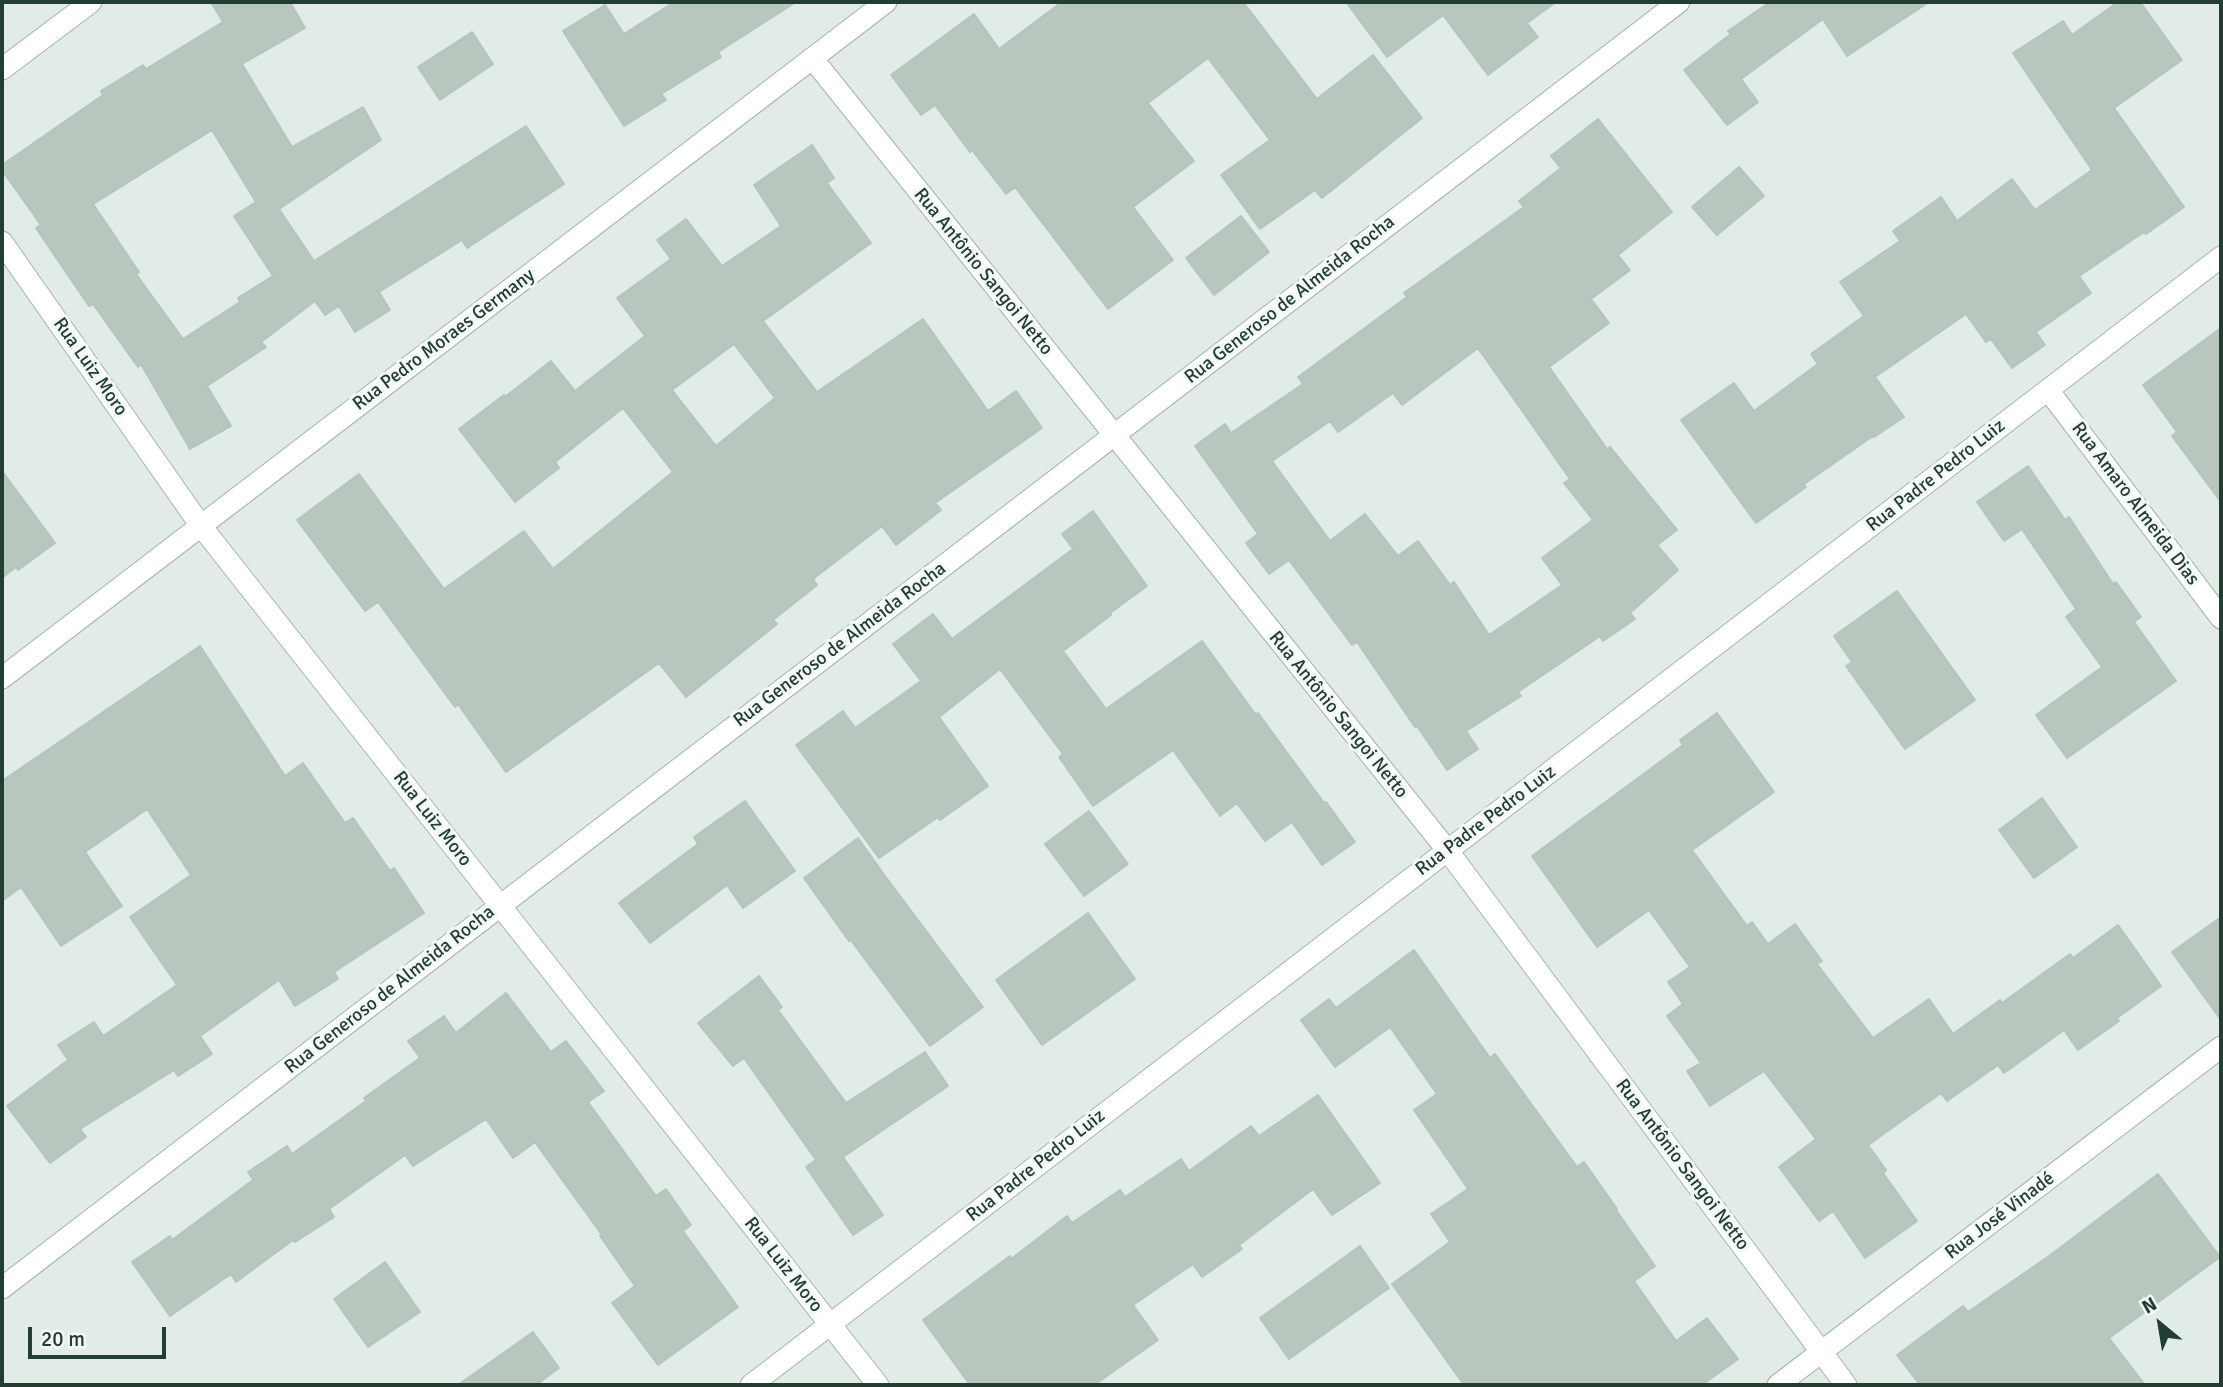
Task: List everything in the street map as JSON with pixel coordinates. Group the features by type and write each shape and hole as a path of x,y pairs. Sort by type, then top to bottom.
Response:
{"street":[{"path":"2,69 91,2"},
{"name":"Rua Pedro Moraes Germany","path":"2,678 886,2"},
{"name":"Rua Generoso de Almeida Rocha","path":"2,1288 1679,2"},
{"name":"Rua Antônio Sangoi Netto","path":"812,58 1448,851 1846,1385"},
{"name":"Rua Luiz Moro","path":"2,242 201,526 878,1385"},
{"name":"Rua Padre Pedro Luiz","path":"751,1385 2221,257"},
{"name":"Rua Amaro Almeida Dias","path":"2049,390 2221,618"},
{"name":"Rua José Vinadé","path":"1778,1385 2221,1047"}],"building":[{"path":"211,2 290,2 305,28 242,64 292,147 363,107 381,140 279,209 314,261 526,126 564,184 467,248 462,240 379,292 390,310 355,332 339,306 325,315 315,301 261,342 266,347 207,386 231,426 190,449 141,364 138,367 93,304 89,306 36,228 41,225 2,170 2,165 103,95 101,91 143,65 146,69 223,22","holes":["212,130 256,202 234,216 273,276 238,298 240,302 183,339 136,274 139,272 93,204"]},
{"path":"674,2 796,2 718,52 721,57 661,94 666,100 624,126 563,31 605,5 624,34"},
{"path":"1062,2 1243,2 1317,99 1373,55 1422,118 1322,198 1315,190 1260,229 1221,175 1270,140 1208,58 1148,103 1194,161 1133,207 1173,260 1108,309 1015,187 1006,194 935,105 921,115 891,75 974,14 999,49"},
{"path":"1346,2 1556,2 1527,23 1538,37 1488,75 1443,15 1387,57"},
{"path":"1770,2 1929,2 1847,56 1823,19 1741,79 1758,102 1727,125 1684,70 1731,34 1728,31"},
{"path":"2118,2 2140,2 2182,60 2114,108 2184,207 2079,276 2091,293 2036,332 2045,345 2012,368 1991,339 1986,342 1966,314 1875,377 1904,417 1804,484 1806,487 1756,523 1681,420 1734,383 1754,411 1818,364 1811,354 1864,316 1840,282 1900,241 1893,231 1941,197 1957,221 2012,179 2035,210 2092,170 2013,53 2063,21 2072,35"},
{"path":"472,32 493,64 440,100 418,67"},
{"path":"1598,119 1672,212 1618,255 1630,270 1591,299 1609,323 1549,367 1607,449 1610,447 1677,530 1657,545 1678,570 1630,613 1635,619 1603,641 1600,636 1518,692 1521,696 1466,731 1478,749 1447,770 1357,642 1352,645 1289,560 1269,574 1246,543 1258,534 1195,446 1225,424 1231,433 1303,384 1298,377 1407,297 1404,293 1524,207 1519,201 1561,168 1551,156","holes":["1478,348 1570,479 1564,483 1593,520 1542,558 1562,585 1489,635 1454,582 1450,585 1418,541 1398,556 1365,514 1330,541 1272,461 1330,421 1338,432 1393,393 1402,405"]},
{"path":"812,145 834,178 827,183 871,243 763,321 817,392 923,319 988,411 1016,391 1042,428 935,503 941,510 896,545 882,526 813,579 817,585 773,620 777,624 686,697 659,663 506,772 458,704 455,707 378,602 365,611 297,520 359,474 444,589 524,531 553,569 673,472 623,408 555,462 559,468 515,502 459,429 551,361 575,391 645,336 617,298 671,259 657,240 686,219 722,266 781,226 754,185","holes":["734,344 775,398 716,446 672,390"]},
{"path":"1739,167 1764,196 1717,235 1692,207"},
{"path":"1241,216 1269,252 1214,295 1186,258"},
{"path":"2221,328 2221,502 2172,436 2177,432 2143,385"},
{"path":"2028,466 2065,520 2069,517 2113,584 2116,582 2141,617 2134,622 2176,681 2067,758 2036,715 2102,667 2066,617 2076,609 2022,529 2004,541 1977,502"},
{"path":"2,471 55,543 18,570 16,567 2,578"},
{"path":"1093,511 1147,586 1063,651 1106,709 1202,641 1355,842 1322,865 1292,822 1265,841 1237,803 1220,816 1173,750 1093,806 1059,757 1063,754 1000,669 939,717 988,786 879,858 796,745 843,711 855,728 921,681 893,644 933,614 952,639 1073,549 1062,534"},
{"path":"1897,591 1975,700 1905,749 1846,666 1852,662 1834,636"},
{"path":"200,646 285,776 303,763 345,823 353,818 390,871 394,868 424,913 334,972 338,979 295,1006 279,980 200,1036 212,1054 178,1076 174,1070 80,1129 86,1137 50,1163 7,1106 68,1060 58,1045 94,1022 103,1036 177,985 130,917 191,875 147,809 85,852 122,906 61,946 21,887 2,901 2,781"},
{"path":"1717,713 1774,792 1692,850 1747,926 1752,922 1768,944 1795,924 1822,961 1817,964 1873,1038 1929,999 1953,1034 2070,954 2073,958 2118,925 2161,986 2078,1050 2064,1030 2004,1073 1998,1065 1947,1101 1941,1093 1868,1145 1886,1170 1883,1173 1917,1221 1865,1258 1833,1211 1819,1221 1779,1167 1816,1139 1764,1071 1710,1106 1687,1071 1701,1063 1667,1016 1683,1004 1668,982 1690,967 1649,910 1597,947 1532,856 1683,745 1680,740"},
{"path":"2042,798 2077,847 2034,878 1999,830"},
{"path":"745,801 795,871 743,908 727,885 650,943 619,903 698,844 694,837"},
{"path":"1089,811 1128,864 1084,896 1045,844"},
{"path":"858,838 983,1007 930,1046 804,878"},
{"path":"1088,913 1135,979 1042,1045 996,980"},
{"path":"2221,917 2221,1020 2172,952"},
{"path":"1414,950 1490,1058 1495,1054 1577,1167 1584,1162 1617,1209 1655,1266 1634,1281 1676,1341 1707,1318 1738,1359 1702,1385 1464,1385 1392,1284 1450,1242 1431,1214 1468,1189 1414,1110 1437,1094 1390,1027 1335,1067 1301,1020 1329,999 1336,1008"},
{"path":"759,976 782,1007 778,1010 846,1103 925,1052 948,1086 843,1157 883,1215 853,1235 806,1167 816,1160 744,1058 733,1066 698,1023"},
{"path":"506,993 551,1052 566,1041 604,1091 588,1102 656,1196 666,1189 691,1225 683,1231 738,1307 658,1365 612,1303 635,1286 600,1236 602,1235 535,1142 513,1158 486,1119 413,1166 405,1155 329,1209 334,1217 295,1242 293,1240 236,1282 231,1274 170,1316 132,1262 170,1236 172,1240 253,1180 248,1172 287,1146 292,1154 420,1058 408,1041 444,1016 456,1033"},
{"path":"1318,1095 1380,1183 1332,1215 1313,1189 1239,1245 1242,1249 1202,1277 1193,1264 1133,1305 1158,1340 1094,1385 970,1385 923,1320 1067,1216 1072,1223 1120,1190 1125,1197 1181,1159 1189,1171 1251,1126 1259,1136"},
{"path":"2158,1174 2220,1257 2109,1338 2145,1385 1920,1385 1897,1355 1963,1306 1968,1312 2049,1256"},
{"path":"1360,1246 1389,1288 1289,1359 1260,1318"},
{"path":"385,1262 420,1312 368,1347 334,1299"},
{"path":"533,1332 559,1368 536,1385 458,1385"}]}
